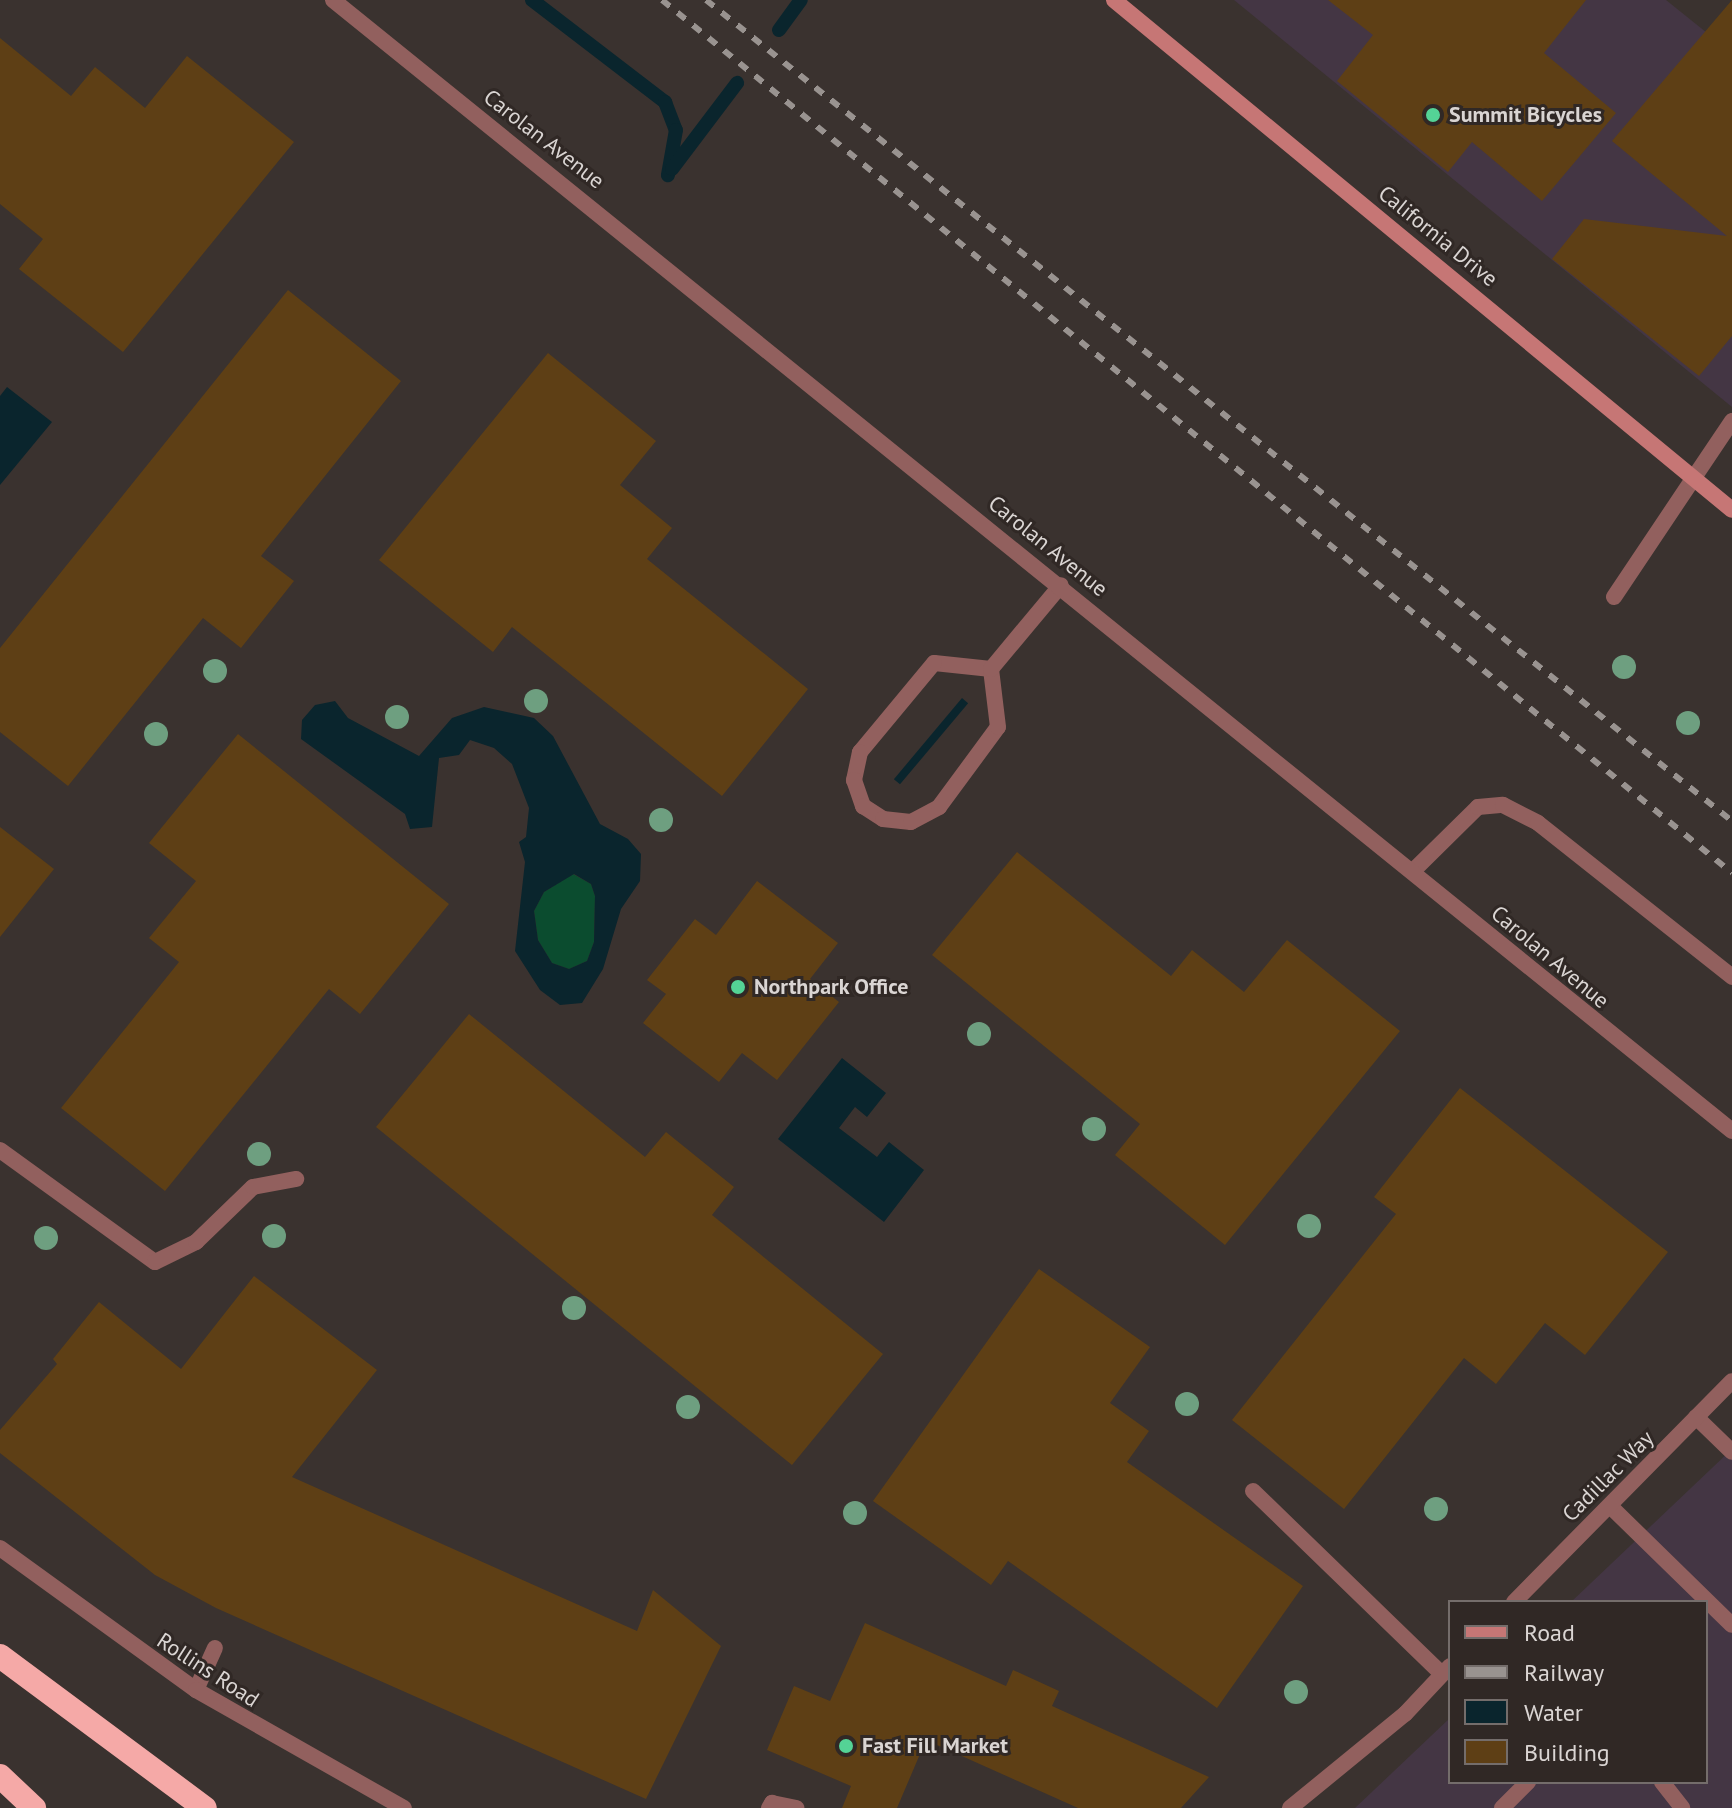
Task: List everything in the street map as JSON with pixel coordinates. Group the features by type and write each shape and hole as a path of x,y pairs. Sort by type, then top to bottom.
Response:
{"highway":[{"path":"0,1656 205,1808"},
{"path":"0,1776 34,1808"}],"main road":[{"name":"California Drive","path":"1114,0 1732,510"}],"street":[{"name":"Carolan Avenue","path":"333,0 1061,585 1732,1131"},
{"path":"1614,597 1732,421"},
{"path":"991,669 934,663 860,752 854,780 863,806 883,819 911,822 939,807 998,727 991,669 1061,585"},
{"path":"1413,871 1478,807 1503,805 1538,823 1732,977"},
{"path":"0,1150 155,1262 196,1242 253,1187 296,1179"},
{"name":"Cadillac Way","path":"1516,1600 1732,1381"},
{"path":"1696,1417 1732,1452"},
{"path":"1253,1491 1446,1670 1405,1714 1290,1808"},
{"path":"1610,1506 1706,1600"},
{"name":"Rollins Road","path":"0,1548 196,1690 404,1808"},
{"path":"1708,1602 1732,1625"},
{"path":"196,1690 215,1648"},
{"path":"1502,1808 1526,1784"},
{"path":"1664,1784 1682,1808"},
{"path":"769,1808 796,1808"}],"shaded area":[{"path":"1234,0 1666,0 1732,53 1732,407"},
{"path":"1732,1449 1732,1808 1355,1808 1448,1720 1448,1784 1708,1784 1708,1600 1573,1600"}],"green space":[{"path":"573,874 591,884 595,896 594,942 587,961 569,969 552,963 538,940 534,911 544,892"}],"water":[{"path":"7,387 52,422 0,485 0,396"},
{"path":"962,698 968,703 900,784 894,779"},
{"path":"335,701 348,718 419,756 452,718 484,707 534,718 553,736 600,824 628,839 641,854 640,881 621,909 603,969 582,1003 560,1005 540,990 515,951 525,862 519,842 526,837 529,808 512,764 494,748 470,740 459,755 439,758 432,827 410,829 405,814 301,739 302,720 315,705","holes":["574,874 591,884 595,896 594,942 587,961 569,969 552,963 538,940 534,911 544,892"]},
{"path":"842,1058 886,1093 867,1117 855,1107 839,1128 877,1157 889,1142 924,1170 884,1222 778,1139"}],"building":[{"path":"1328,0 1586,0 1544,53 1616,113 1542,201 1472,142 1448,172 1337,81 1373,35"},
{"path":"1732,0 1732,336 1699,376 1552,259 1584,219 1727,236 1612,141"},
{"path":"0,38 71,96 95,67 145,108 187,56 294,142 123,352 19,269 43,239 0,204"},
{"path":"288,290 401,381 261,556 294,581 241,648 203,618 68,786 0,732 0,648"},
{"path":"548,353 656,441 620,485 672,528 647,559 808,689 722,796 512,627 493,652 379,560"},
{"path":"238,734 449,904 360,1014 329,989 165,1191 61,1108 179,962 149,938 196,881 149,843"},
{"path":"0,827 54,869 0,937"},
{"path":"1017,852 1171,976 1192,950 1244,992 1287,940 1400,1031 1225,1245 1115,1155 1140,1124 932,955"},
{"name":"Northpark Office","path":"757,881 838,943 810,979 839,1002 777,1080 742,1053 719,1082 643,1023 666,994 647,980 695,919 716,935"},
{"path":"469,1014 645,1157 666,1132 734,1187 712,1215 883,1354 792,1465 376,1127"},
{"path":"1460,1088 1668,1252 1585,1355 1545,1323 1496,1384 1464,1358 1344,1509 1232,1420 1396,1214 1374,1197"},
{"path":"1039,1269 1150,1347 1110,1403 1149,1431 1127,1462 1303,1586 1217,1708 1008,1561 991,1585 873,1501"},
{"path":"254,1276 377,1370 292,1477 637,1631 653,1590 721,1646 646,1799 216,1608 155,1575 0,1453 0,1430 57,1364 53,1359 99,1302 181,1369"},
{"path":"865,1623 1006,1686 1013,1670 1059,1691 1052,1706 1209,1777 1181,1808 1078,1808 926,1740 897,1808 842,1808 851,1786 767,1750 794,1686 830,1701"}],"waterway":[{"path":"532,0 665,102 676,130 668,175"},
{"path":"779,30 801,0"},
{"path":"672,169 737,83"}],"railway":[{"path":"662,0 1732,873"},
{"path":"706,0 1732,821"}],"place":[{"name":"Summit Bicycles","path":"1433,115"},
{"name":"Northpark Office","path":"738,987"},
{"name":"Fast Fill Market","path":"846,1746"}]}
